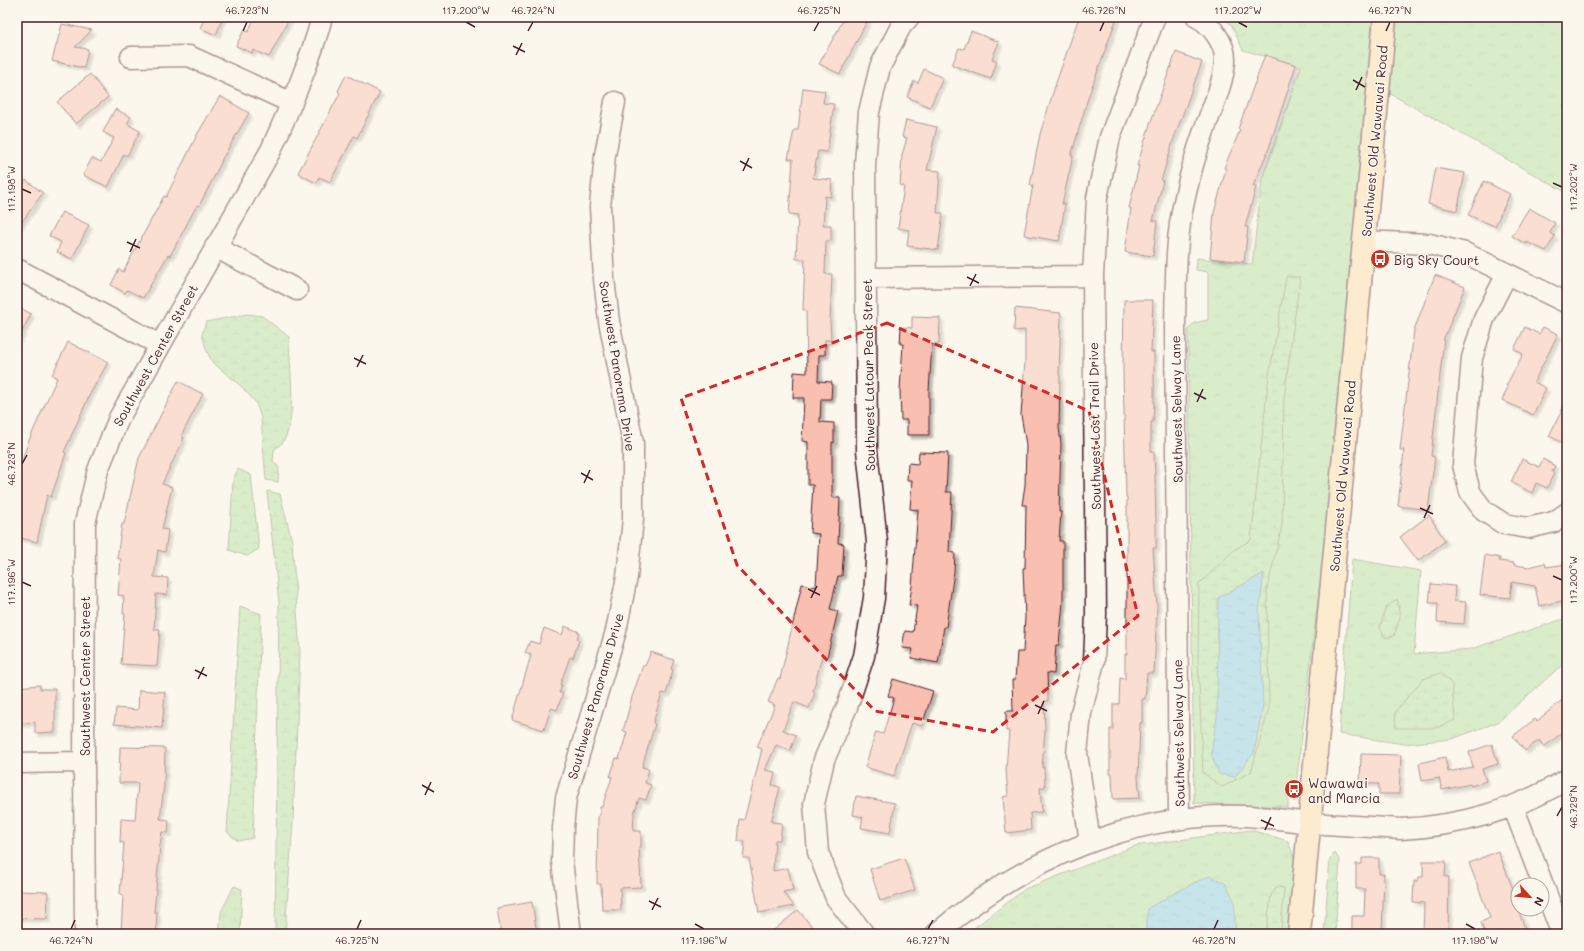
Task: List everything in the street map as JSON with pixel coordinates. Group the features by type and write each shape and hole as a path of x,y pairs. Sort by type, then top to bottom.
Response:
{"main road":[{"name":"Southwest Old Wawawai Road","path":"1299,934 1385,17"}],"street":[{"name":"Southwest Center Street","path":"85,934 85,523 98,470 119,418 271,150 292,103 318,34 322,17"},
{"name":"Southwest Latour Peak Street","path":"864,934 836,898 818,852 814,804 824,760 847,707 864,656 874,598 877,542 867,450 867,278 865,164 868,112 880,67 901,26 909,17"},
{"name":"Southwest Lost Trail Drive","path":"1090,842 1077,754 1081,713 1094,662 1096,614 1093,276 1096,198 1110,137 1155,17"},
{"name":"Southwest Selway Lane","path":"1179,819 1175,324 1178,249 1184,199 1197,150 1220,86 1225,59 1219,38 1203,20 1197,17"},
{"path":"131,57 189,56 292,103"},
{"name":"Southwest Panorama Drive","path":"571,934 562,861 562,828 566,798 616,631 628,577 633,519 633,443 609,320 604,279 600,207 605,155 615,102"},
{"path":"1364,241 1429,244 1465,253 1567,303"},
{"path":"215,247 297,290"},
{"path":"17,269 160,345"},
{"path":"1507,274 1484,319 1472,358 1463,465 1470,492 1484,511 1504,524 1528,528 1554,522 1567,513"},
{"path":"867,278 1093,276"},
{"path":"17,763 84,762"},
{"path":"936,934 993,891 1040,864 1090,842 1179,819 1246,816 1401,829 1422,828 1468,820 1513,806 1553,788 1567,779"},
{"path":"1513,806 1558,924 1565,934"}],"highlighted area":[{"path":"887,323 1089,411 1138,616 993,732 875,711 737,565 681,398"}],"green space":[{"path":"1224,17 1376,17 1331,491 1294,802 1288,793 1288,807 1194,803 1188,330 1194,323 1208,320 1208,272 1196,270 1197,258 1252,264 1262,179 1301,67 1243,50 1232,26"},
{"path":"1394,17 1567,17 1567,193 1387,92"},
{"path":"1286,277 1300,277 1284,398 1282,526 1267,589 1269,708 1251,772 1222,787 1203,773 1198,661 1199,584 1234,550 1251,540 1268,382"},
{"path":"247,314 262,316 289,337 292,391 290,420 288,432 283,442 274,450 273,462 279,467 278,482 266,480 261,418 256,403 241,386 212,362 206,349 202,334 206,322"},
{"path":"238,469 251,475 259,549 247,556 229,550 233,480"},
{"path":"267,491 280,494 292,541 300,652 293,821 285,934 275,934 279,603"},
{"path":"1352,559 1421,571 1414,654 1471,649 1567,618 1567,670 1562,665 1498,722 1452,739 1404,744 1339,734"},
{"path":"1397,599 1400,617 1394,636 1385,638 1380,628 1385,609"},
{"path":"240,606 261,614 253,838 238,841 227,832"},
{"path":"1441,673 1452,684 1455,720 1436,728 1396,728 1395,712 1423,679"},
{"path":"1251,830 1288,841 1295,860 1289,934 966,934 1025,889 1135,846"},
{"path":"1335,853 1340,861 1335,934 1324,934 1330,858"},
{"path":"234,886 242,889 240,934 219,934 221,912"},
{"path":"1277,887 1284,888 1281,934 1266,934 1271,895"}],"water":[{"path":"1264,573 1259,612 1263,706 1254,753 1235,777 1219,774 1211,754 1217,717 1218,598"},
{"path":"1210,876 1225,883 1234,900 1236,934 1145,934 1148,908 1186,887"}],"building":[{"path":"205,17 223,17 216,35 200,28"},
{"path":"255,17 290,17 269,57 253,50 252,53 236,46 244,30 248,32"},
{"path":"845,17 869,17 840,74 819,64"},
{"path":"1079,17 1117,17 1088,98 1071,156 1073,156 1062,204 1065,204 1059,241 1024,235 1033,185 1030,185 1040,134"},
{"path":"62,24 92,30 75,47 88,49 84,68 52,61"},
{"path":"971,31 999,42 992,59 997,61 991,79 952,65 959,48 964,49"},
{"path":"1176,52 1202,62 1173,141 1161,181 1163,181 1153,221 1157,221 1153,256 1125,252 1131,208 1129,208 1139,166 1137,166 1150,124"},
{"path":"1265,55 1296,65 1269,148 1253,186 1256,187 1245,227 1248,227 1244,262 1210,258 1214,213 1226,169 1224,168 1240,130 1238,129"},
{"path":"924,69 943,78 930,107 907,97 914,81 918,83"},
{"path":"90,74 108,97 76,124 57,102"},
{"path":"346,75 380,92 357,138 354,136 330,182 319,177 316,183 298,173 340,93 338,91"},
{"path":"803,88 825,91 823,103 834,104 827,152 818,151 813,178 832,180 831,197 825,196 823,225 831,225 831,241 826,241 825,274 832,274 830,322 831,340 825,340 825,355 819,355 818,381 832,382 831,399 821,399 820,422 834,423 834,443 832,442 832,497 840,498 838,543 844,544 842,576 838,576 830,609 838,611 827,657 822,656 813,692 815,693 809,708 794,702 783,730 796,735 790,751 776,745 765,770 775,772 772,785 780,787 771,822 782,823 780,840 775,840 773,871 788,868 793,890 783,892 794,906 759,913 749,858 743,858 745,841 738,841 740,819 744,820 762,749 757,747 775,705 768,702 778,678 780,679 802,584 816,587 819,534 810,533 813,485 808,485 808,442 802,441 804,398 793,398 794,372 807,373 806,310 803,310 805,259 796,259 798,215 789,214 793,159 788,159 794,130 798,130"},
{"path":"220,96 249,113 221,161 199,206 197,205 170,256 168,255 143,298 127,290 125,293 111,285 119,269 123,272 164,196 166,197 198,133"},
{"path":"115,109 131,117 127,124 140,131 127,156 124,154 108,187 83,175 92,158 101,162 114,138 103,132"},
{"path":"906,120 937,127 927,170 940,171 937,213 943,213 938,250 907,246 909,230 898,228 904,186 900,186 902,155 907,138 902,137"},
{"path":"1435,168 1465,173 1457,211 1428,204"},
{"path":"26,180 43,193 17,228 17,193"},
{"path":"1484,181 1510,194 1495,226 1468,215"},
{"path":"1529,208 1555,223 1550,233 1555,236 1546,251 1527,242 1526,244 1512,236"},
{"path":"62,212 89,225 72,259 57,252 61,242 49,236"},
{"path":"1435,275 1465,287 1444,338 1431,456 1435,457 1428,510 1398,506 1404,450 1400,450 1414,330"},
{"path":"1124,300 1153,300 1151,352 1154,352 1154,405 1153,422 1151,422 1151,452 1154,452 1156,548 1153,548 1157,606 1154,673 1147,673 1145,699 1142,699 1142,723 1140,723 1138,778 1140,798 1113,799 1112,774 1110,774 1110,729 1113,729 1113,704 1119,704 1120,678 1125,679 1125,654 1127,654 1127,497 1123,370"},
{"path":"17,306 31,314 17,341"},
{"path":"1015,308 1061,313 1059,375 1059,428 1061,443 1059,512 1061,512 1059,541 1063,541 1063,602 1059,645 1056,645 1054,674 1047,673 1048,701 1044,701 1045,730 1042,768 1044,767 1045,787 1040,788 1042,812 1030,813 1031,830 1006,833 1003,797 1008,796 1006,769 1009,731 1006,731 1006,711 1013,711 1012,680 1015,680 1017,652 1023,652 1025,617 1023,568 1025,568 1026,505 1022,505 1025,485 1026,445 1021,415 1025,360 1025,330 1014,331"},
{"path":"912,317 940,318 939,344 932,344 929,391 929,435 907,435 907,420 901,420 900,390 903,344 900,344 901,327 912,328"},
{"path":"1525,327 1539,334 1543,327 1558,334 1534,382 1546,388 1533,415 1502,400 1508,387 1506,386 1523,354 1514,349"},
{"path":"68,342 108,362 90,394 64,452 66,453 51,497 47,495 37,542 17,537 17,475 29,440 57,378 52,375"},
{"path":"178,381 203,394 181,436 184,438 162,484 172,487 162,529 168,530 165,552 158,550 154,577 168,578 167,595 156,594 154,629 160,629 157,666 121,664 125,614 123,614 124,596 118,595 121,559 117,558 122,524 124,524 139,458"},
{"path":"1567,400 1567,445 1549,436"},
{"path":"919,452 948,453 946,492 952,492 949,552 955,553 954,572 946,627 944,627 938,663 911,658 913,649 902,648 905,631 913,632 917,606 909,605 918,510 910,509 912,480 907,480 908,463 918,464"},
{"path":"1522,459 1539,467 1543,459 1555,466 1552,472 1554,473 1547,488 1536,483 1532,493 1511,482"},
{"path":"1429,515 1445,541 1418,561 1400,537"},
{"path":"1485,555 1500,558 1499,561 1529,567 1545,563 1546,567 1567,564 1567,600 1539,606 1535,586 1512,582 1510,598 1480,595"},
{"path":"1431,584 1455,586 1454,601 1466,602 1464,624 1437,622 1438,603 1429,603"},
{"path":"565,626 579,632 577,639 579,640 573,658 570,657 560,685 562,685 559,693 563,693 557,710 551,708 544,730 512,720 531,655 525,653 530,641 539,644 544,628 562,635"},
{"path":"651,652 674,660 671,669 673,670 666,694 662,693 653,723 655,724 642,767 649,769 645,783 651,785 646,800 639,798 634,814 633,831 641,831 641,847 639,847 641,887 620,888 621,910 602,910 601,884 597,884 598,816 600,815 600,807 602,807 612,777 610,777 616,758 619,759 627,732 623,731 632,697 643,665 645,666"},
{"path":"893,679 933,691 922,726 912,723 894,776 865,767 876,732 883,734 894,698 888,696"},
{"path":"40,685 40,689 55,689 55,732 35,733 35,722 17,724 17,687"},
{"path":"139,690 165,692 162,728 114,724 116,708 138,710"},
{"path":"1567,696 1567,729 1544,747 1539,740 1525,751 1513,736 1535,719 1537,721"},
{"path":"1492,744 1498,764 1482,769 1486,781 1471,786 1470,784 1442,790 1439,778 1422,781 1419,763 1445,757 1448,772 1473,767 1469,752"},
{"path":"120,747 165,748 164,784 160,819 169,820 168,833 162,832 160,845 154,912 157,912 156,934 121,934 123,895 120,894 124,843 120,842 121,819 135,820 138,783 119,783"},
{"path":"1361,754 1401,755 1399,794 1379,794 1379,784 1360,783"},
{"path":"856,796 895,803 890,833 861,828 863,817 853,815"},
{"path":"1498,851 1510,881 1510,917 1521,917 1527,934 1485,934 1481,922 1490,918 1469,863"},
{"path":"904,858 915,890 880,901 870,869"},
{"path":"1362,858 1379,858 1379,874 1384,874 1382,934 1352,934 1352,916 1364,916 1365,889 1356,889 1356,864 1362,864"},
{"path":"1423,861 1446,861 1445,877 1449,877 1448,934 1423,934 1424,903 1413,902 1414,881 1418,881 1419,877 1423,877"},
{"path":"17,891 48,892 47,919 17,918"},
{"path":"532,902 537,934 501,934 497,908"},
{"path":"798,910 818,934 769,934"}],"place":[{"name":"Big Sky Court","path":"1380,259"},
{"name":"Wawawai and Marcia","path":"1294,789"}]}
